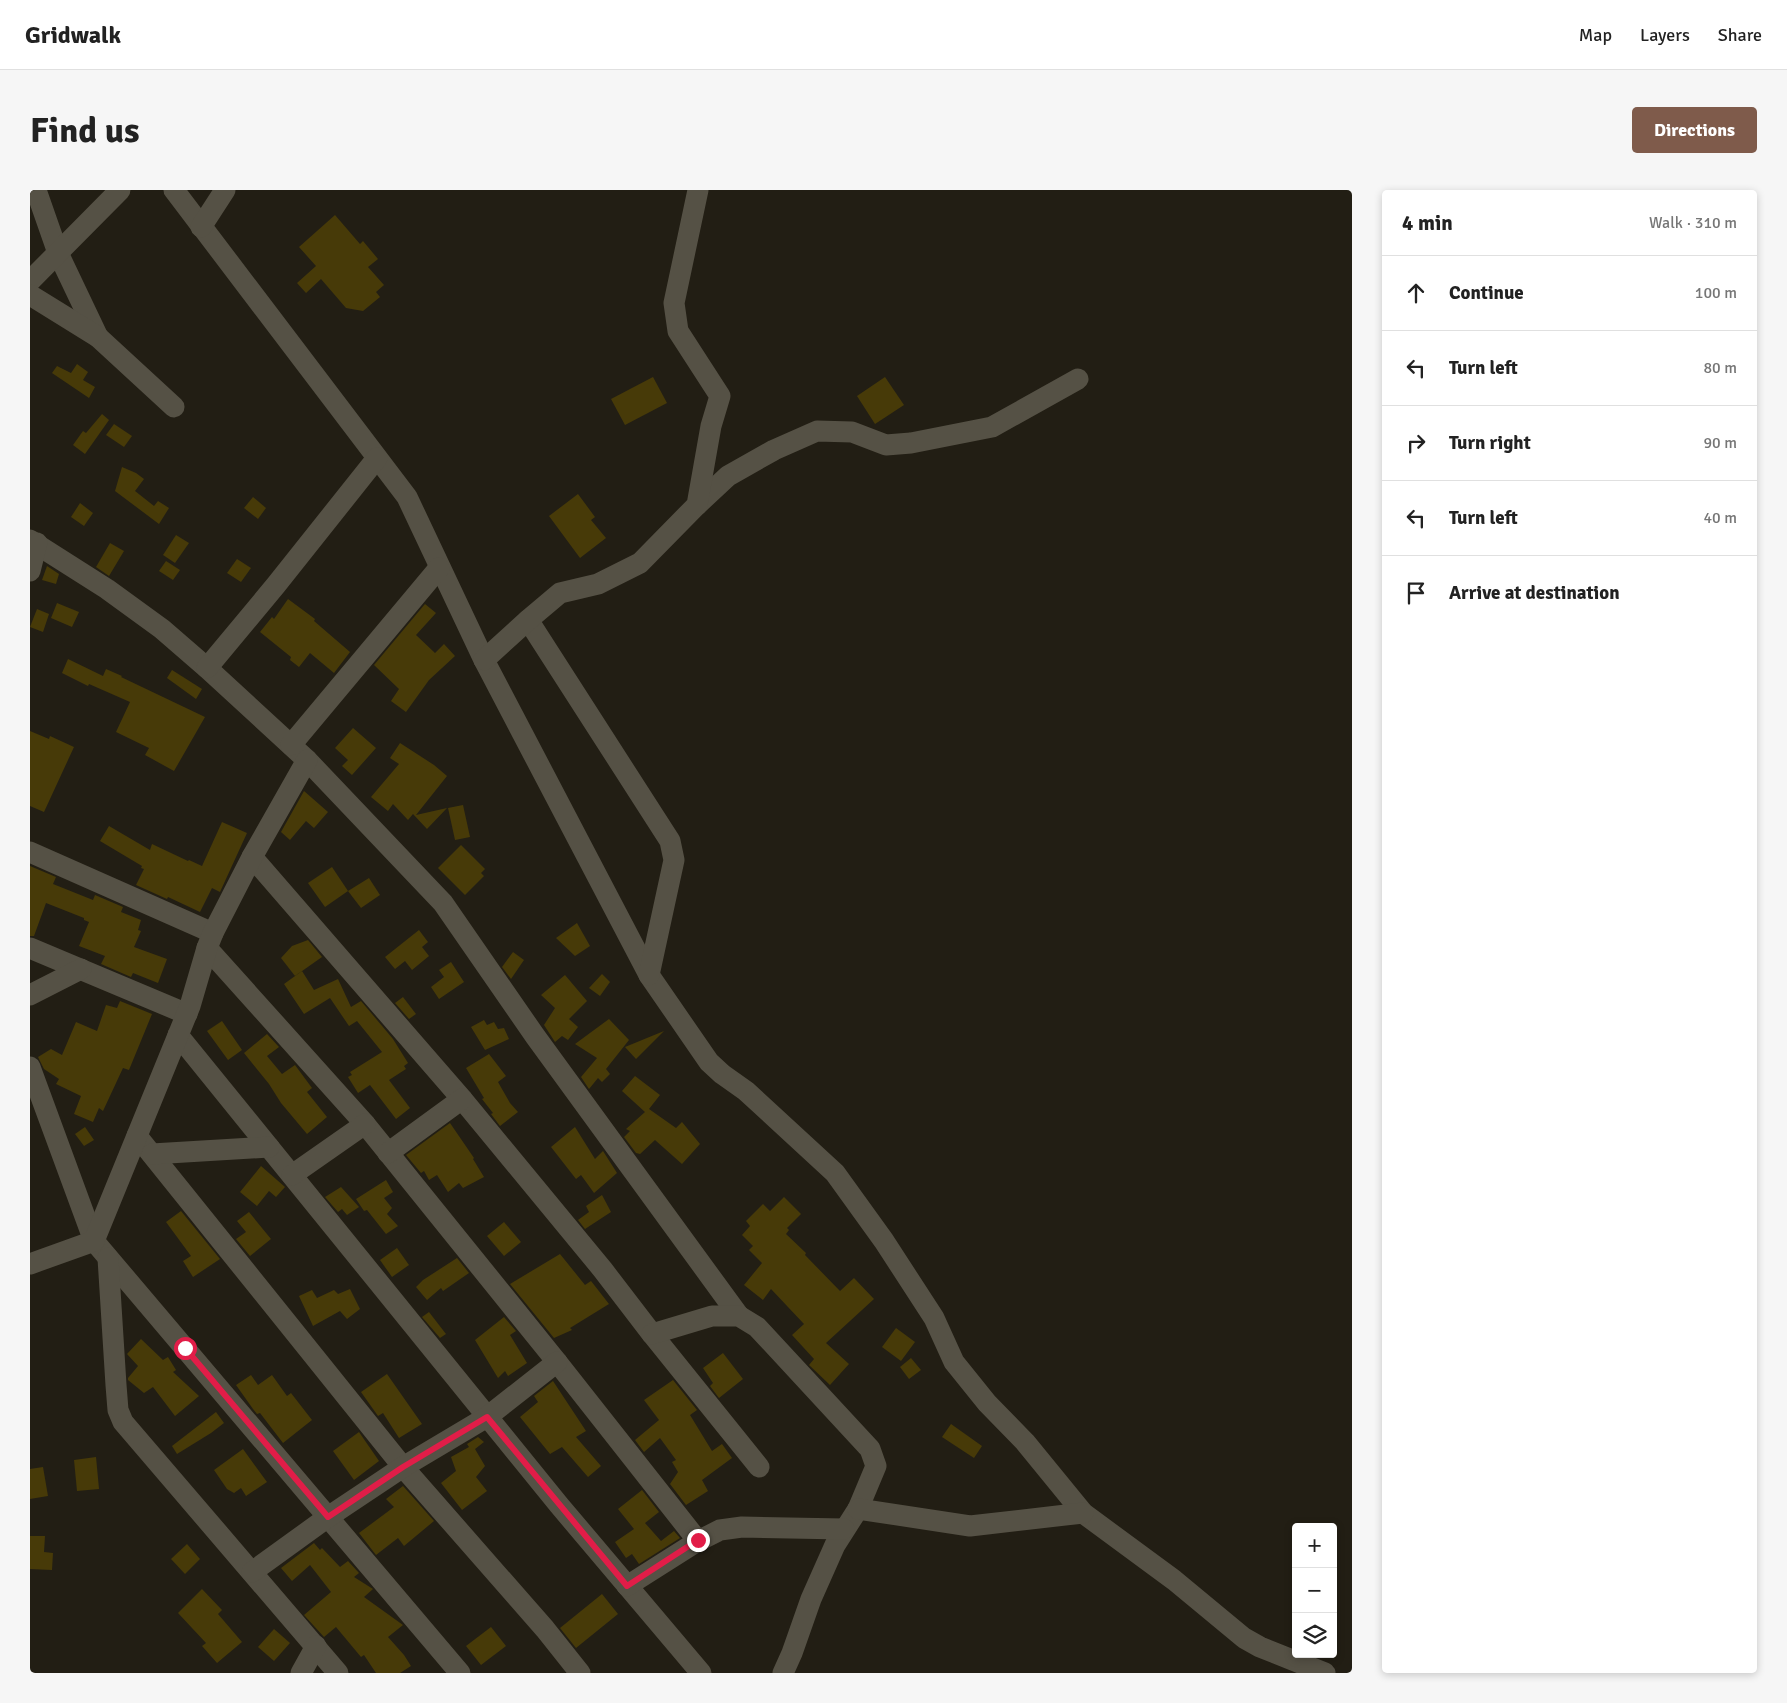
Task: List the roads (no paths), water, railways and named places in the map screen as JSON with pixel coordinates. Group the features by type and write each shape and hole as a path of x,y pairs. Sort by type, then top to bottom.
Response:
{"street":[{"path":"36,190 58,253 98,337"},
{"path":"30,281 120,190"},
{"path":"174,190 407,498 484,660 649,975 708,1062 746,1091 835,1172 884,1241 934,1318 954,1362 987,1403 1025,1442 1083,1513 1174,1580 1244,1638 1260,1647 1325,1673"},
{"path":"201,227 225,190"},
{"path":"697,505 711,426 720,396 678,331 674,303 698,190"},
{"path":"30,295 98,337 174,406"},
{"path":"484,660 560,593 598,584 640,563 728,476 774,450 818,431 852,432 886,445 911,443 992,427 1078,379"},
{"path":"207,668 377,458"},
{"path":"30,571 34,541 107,589 162,629 307,760 443,904 535,1036 739,1316 757,1327 870,1448 876,1466 858,1509 834,1545 783,1673"},
{"path":"291,745 439,568"},
{"path":"528,620 670,841 674,860 649,975"},
{"path":"30,1264 94,1241 187,1014 210,940 252,857 307,760"},
{"path":"30,852 210,940 365,1124 698,1540"},
{"path":"252,857 462,1099 603,1270 759,1467"},
{"path":"30,948 187,1014"},
{"path":"30,995 81,969"},
{"path":"178,1035 487,1417 701,1673"},
{"path":"30,1067 94,1241 328,1517 454,1671"},
{"path":"388,1153 462,1099"},
{"path":"292,1176 365,1124"},
{"path":"137,1136 403,1467 545,1629 580,1673"},
{"path":"152,1154 269,1147"},
{"path":"108,1258 118,1410 123,1422 338,1673"},
{"path":"652,1334 712,1316 739,1316"},
{"path":"252,1572 328,1517 403,1467 487,1417 557,1362"},
{"path":"858,1509 970,1526 1083,1513"},
{"path":"627,1586 698,1540 720,1530 742,1527 844,1529"},
{"path":"301,1673 316,1646"}]}
